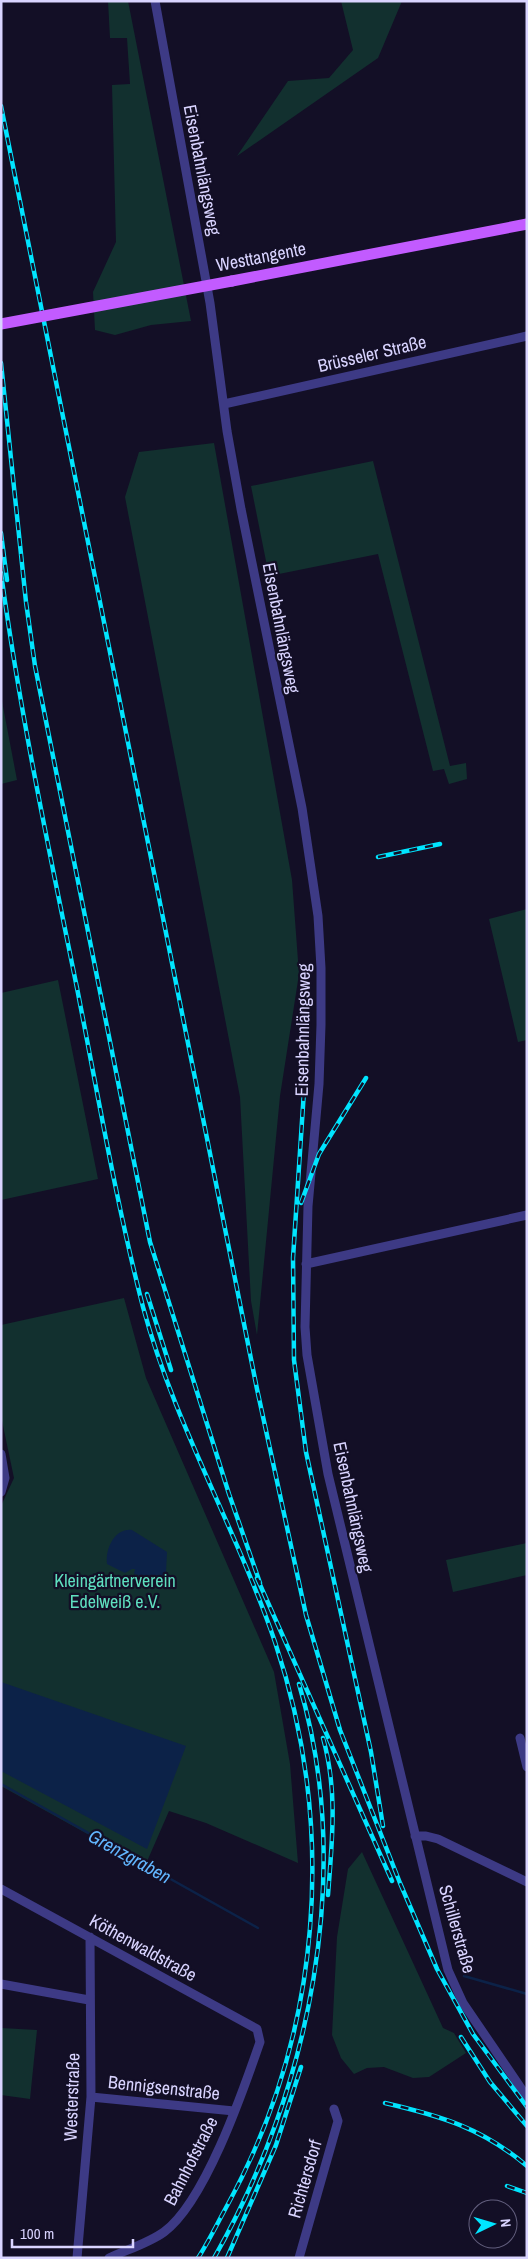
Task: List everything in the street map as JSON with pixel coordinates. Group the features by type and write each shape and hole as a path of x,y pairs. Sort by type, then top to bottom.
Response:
{"main road":[{"name":"Westtangente","path":"1,324 527,224"}],"street":[{"name":"Eisenbahnlängsweg","path":"154,1 208,294 224,404 261,613 302,808 318,916 321,968 319,1084 308,1206 304,1327 317,1415 332,1492 394,1753"},
{"name":"Brüsseler Straße","path":"224,404 527,336"},
{"path":"306,1264 527,1215"},
{"path":"1,1454 5,1478 1,1492"},
{"path":"520,1738 527,1767"},
{"name":"Schillerstraße","path":"394,1753 448,1970 463,2003 527,2097"},
{"path":"415,1836 438,1839 527,1882"},
{"name":"Köthenwaldstraße","path":"1,1889 232,2017 257,2028 260,2042"},
{"name":"Westerstraße","path":"76,2258 91,2097 90,1937"},
{"path":"1,1984 89,2000"},
{"name":"Bahnhofstraße","path":"109,2258 163,2233 180,2218 201,2183 227,2131 260,2042"},
{"name":"Bennigsenstraße","path":"91,2097 234,2111"},
{"name":"Richtersdorf","path":"299,2258 338,2121 334,2109"}],"green space":[{"path":"108,1 128,1 191,321 151,325 115,335 95,330 93,292 116,242 112,85 130,84 127,38 110,38"},
{"path":"341,1 402,1 378,58 237,156 288,81 329,78 353,50"},
{"path":"214,443 292,880 299,974 280,1096 257,1335 251,1301 240,1097 125,497 139,452"},
{"path":"373,461 450,766 466,763 467,779 449,784 444,769 433,771 378,554 269,576 251,486"},
{"path":"1,696 17,780 1,784"},
{"path":"527,909 527,1040 518,1042 489,919"},
{"path":"58,980 98,1179 1,1200 1,993"},
{"name":"Kleingärtnerverein Edelweiß e.V.","path":"124,1298 146,1378 274,1672 290,1764 298,1863 206,1823 169,1811 145,1866 1,1786 1,1506 14,1478 1,1416 1,1325"},
{"path":"527,1543 527,1575 453,1592 446,1560"},
{"path":"362,1852 443,2028 454,2033 466,2053 429,2077 413,2078 384,2067 367,2068 354,2074 341,2058 332,2035 337,1937 348,1869"},
{"path":"1,2028 37,2030 30,2099 1,2095"}],"water":[{"path":"132,1530 167,1552 166,1572 162,1579 159,1580 134,1574 135,1569 125,1573 107,1564 109,1547 112,1541 120,1532"},
{"path":"1,1682 186,1746 147,1849 1,1771"}],"waterway":[{"name":"Grenzgraben","path":"1,1784 258,1928"},
{"name":"Grenzgraben","path":"464,1976 527,1994"}],"railway":[{"path":"1,106 257,1389 306,1615 340,1730 400,1883 437,1969 473,2034 527,2107"},
{"path":"1,363 26,602 35,666 150,1242 229,1494 260,1583"},
{"path":"1,533 7,580"},
{"path":"1,573 17,678 36,781 133,1268 156,1350 171,1392 242,1558 275,1642 295,1712 307,1784 312,1856 310,1928 301,2000 284,2070 260,2138 228,2204 198,2258"},
{"path":"378,857 440,844"},
{"path":"307,1045 293,1258 294,1360 306,1452 371,1752 383,1826"},
{"path":"301,1203 319,1154 366,1078"},
{"path":"147,1294 171,1370"},
{"path":"257,1578 392,1881"},
{"path":"214,2258 248,2193 276,2124 298,2052 314,1978 322,1904 323,1829 315,1756 299,1684"},
{"path":"323,1738 331,1777 333,1816 328,1895"},
{"path":"461,2037 490,2082 527,2126"},
{"path":"227,2258 276,2145 301,2067"},
{"path":"385,2103 460,2125 494,2142 527,2166"},
{"path":"507,2186 527,2193"}]}
